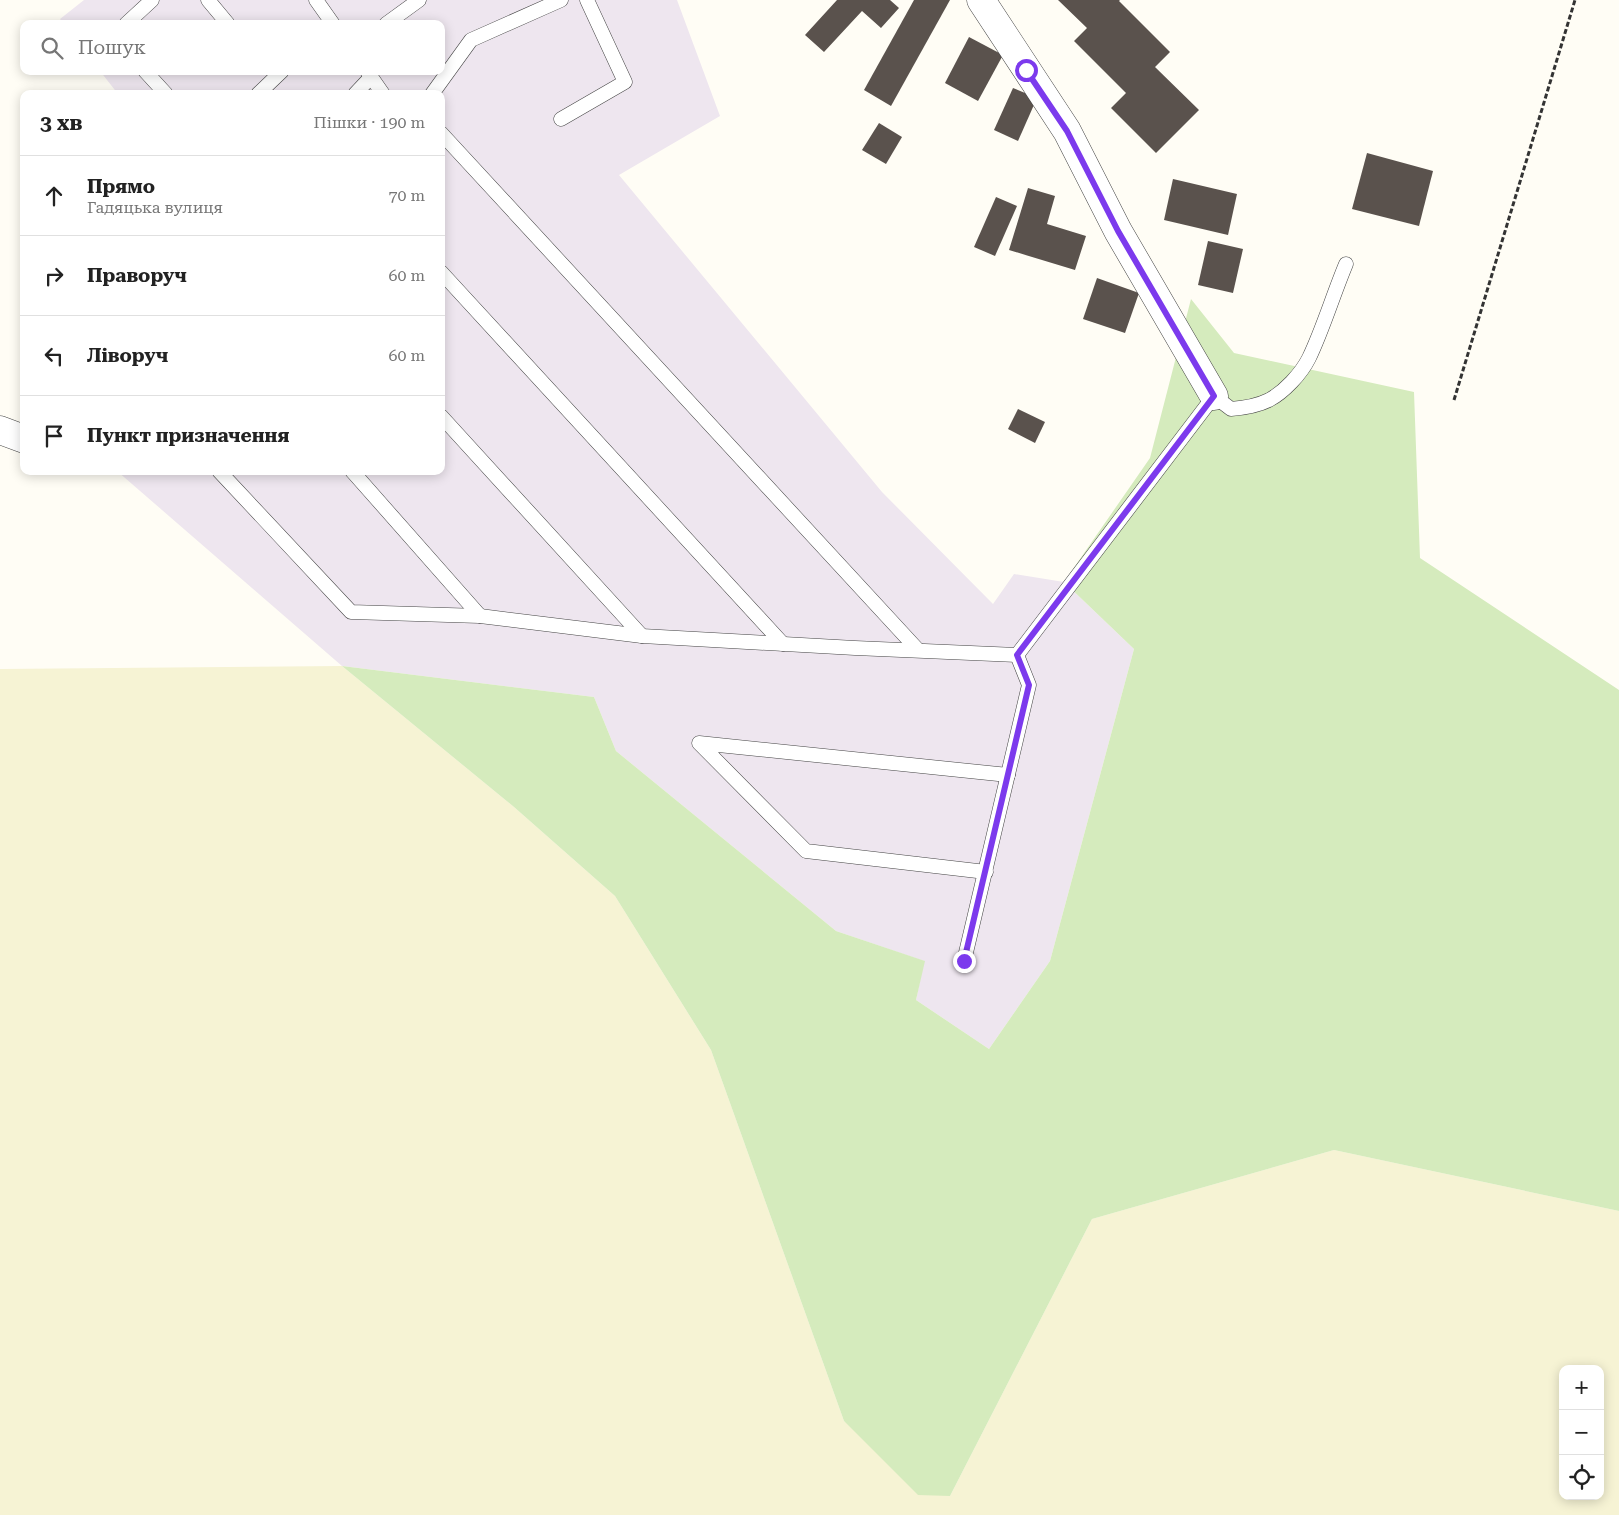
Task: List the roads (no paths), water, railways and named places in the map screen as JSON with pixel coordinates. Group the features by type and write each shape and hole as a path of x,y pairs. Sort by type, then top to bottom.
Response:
{"street":[{"path":"981,0 1067,131 1118,231 1214,396"},
{"path":"0,430 20,438"}],"lane":[{"path":"130,20 152,0"},
{"path":"208,0 225,20"},
{"path":"316,0 330,20"},
{"path":"392,20 419,0"},
{"path":"435,90 471,40 561,0"},
{"path":"561,119 626,82 587,0"},
{"path":"149,75 162,90"},
{"path":"261,90 274,75"},
{"path":"358,90 368,75"},
{"path":"370,75 380,90"},
{"path":"445,137 918,650"},
{"path":"1017,655 1214,396 1231,409 1248,408 1269,400 1283,391 1298,374 1308,360 1346,264"},
{"path":"445,276 783,644"},
{"path":"445,420 642,636"},
{"path":"223,475 351,612 480,616 642,636 1017,655"},
{"path":"356,475 480,616"},
{"path":"964,961 1029,685 1017,655"},
{"path":"986,872 806,851 698,744 1008,774"}]}
